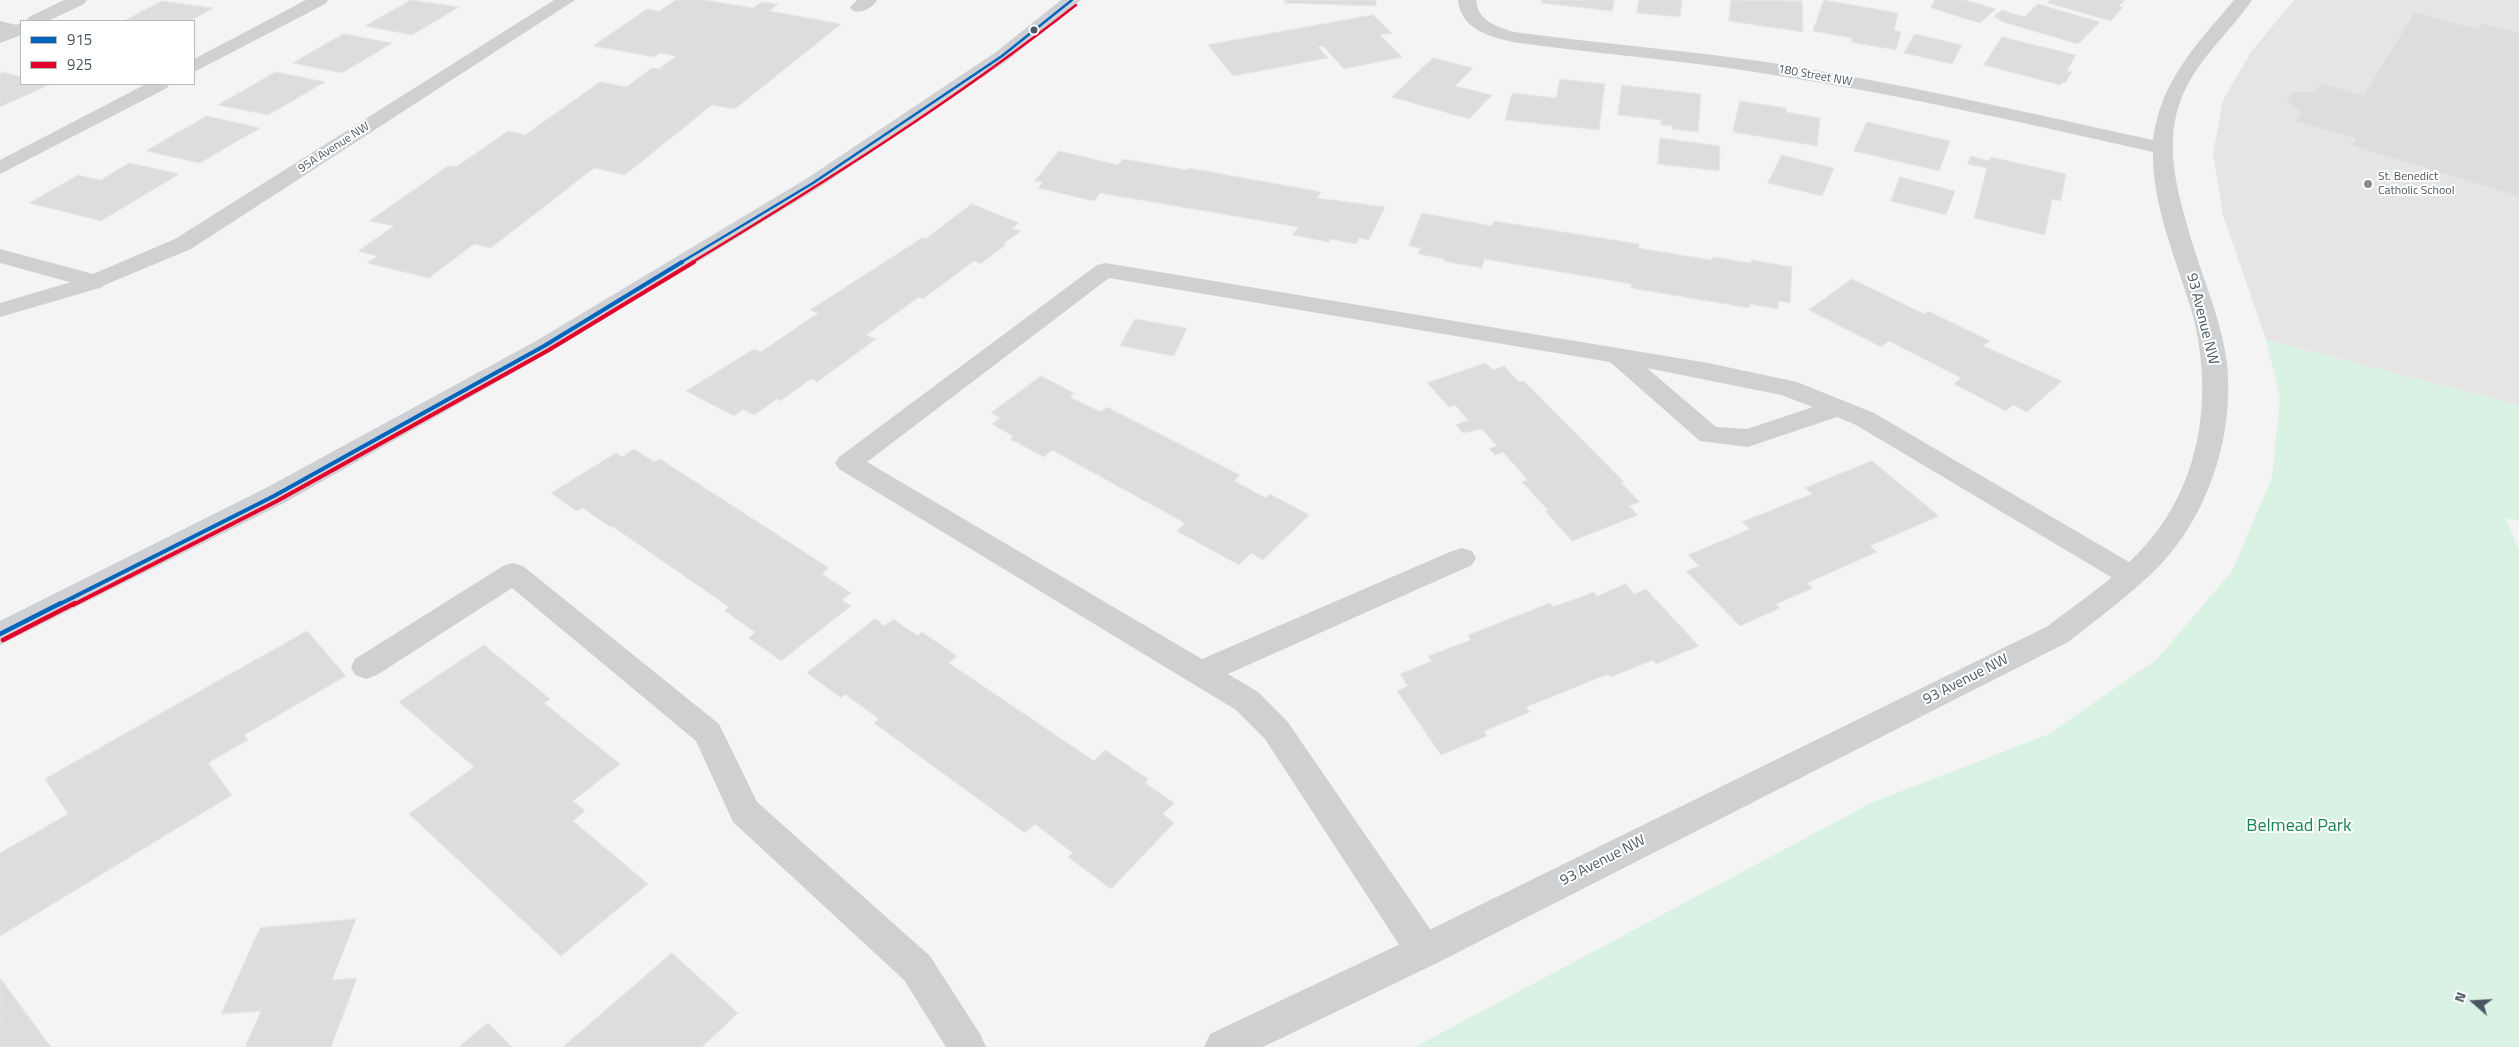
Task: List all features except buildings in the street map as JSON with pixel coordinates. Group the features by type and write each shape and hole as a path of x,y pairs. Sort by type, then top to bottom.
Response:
{"street":[{"path":"37,20 78,0"},
{"path":"195,65 319,0"},
{"name":"95A Avenue NW","path":"0,310 95,282 183,244 566,0"},
{"path":"0,634 274,496 544,346 813,183 1002,56 1072,0"},
{"name":"93 Avenue NW","path":"1222,1047 1424,951 2058,634 2131,576 2164,542 2186,508 2202,468 2211,432 2216,398 2213,351 2166,193 2162,148 2170,104 2196,58 2243,0"},
{"name":"180 Street NW","path":"1468,7 1480,24 1490,30 1512,36 1721,61 1818,76 1917,95 2162,148"},
{"path":"0,38 13,28"},
{"path":"0,168 158,85"},
{"path":"0,256 95,282"},
{"path":"1424,951 1276,730 1248,701 848,463 1105,270 1708,371 1788,388 1865,419 2131,576"},
{"path":"1618,356 1709,435 1748,438 1838,408"},
{"path":"1201,673 1462,558"},
{"path":"366,667 512,573 708,733 745,812 917,968 967,1047"}],"shaded area":[{"name":"St. Benedict Catholic School","path":"2294,0 2519,0 2519,405 2266,340 2223,215 2213,153 2223,100 2251,52"}],"green space":[{"name":"Belmead Park","path":"2266,340 2519,405 2519,520 2506,518 2519,551 2519,1047 1415,1047 1871,803 2049,734 2157,659 2232,571 2272,478 2280,398"}],"transit line":[{"name":"915","path":"0,634 274,496 544,346 813,183 1002,56 1072,0"},
{"name":"925","path":"3,640 277,501 547,351 816,188 1005,61 1076,5"}],"place":[{"name":"St. Benedict Catholic School","path":"2368,184"}]}
